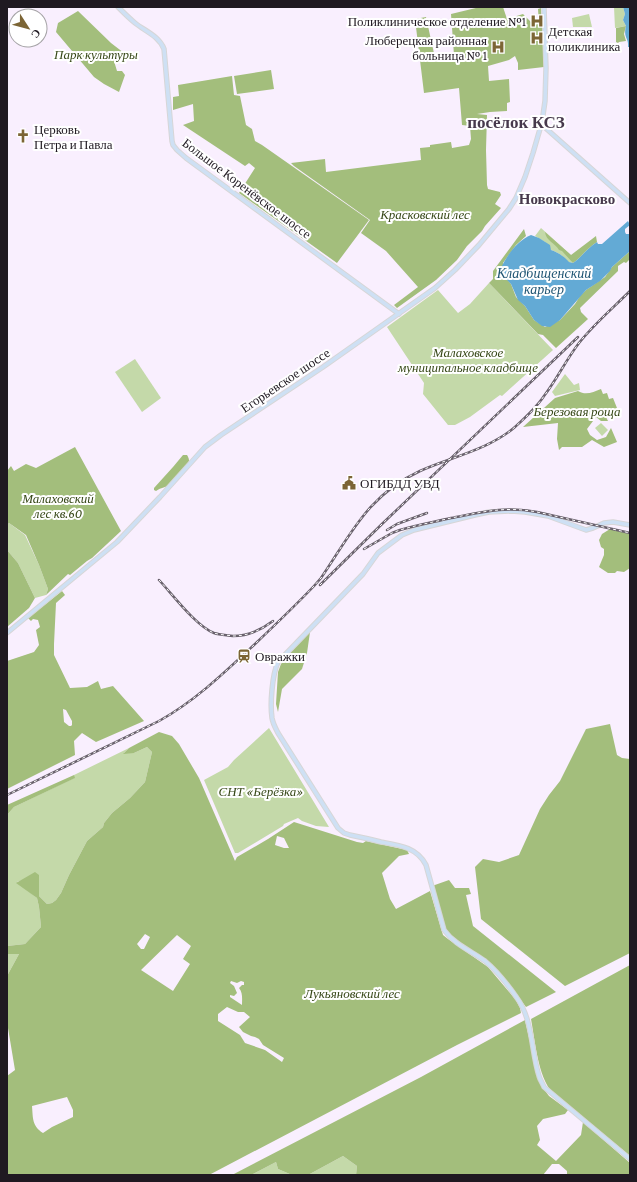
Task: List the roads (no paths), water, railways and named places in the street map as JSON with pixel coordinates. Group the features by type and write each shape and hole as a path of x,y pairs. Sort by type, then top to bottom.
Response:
{"main road":[{"name":"Большое Коренёвское шоссе","path":"118,7 136,24 155,37 164,48 170,125 173,144 177,150 399,314"},
{"name":"Егорьевское шоссе","path":"7,633 117,542 205,447 435,288 479,245 509,209 516,198 525,177 541,124 545,101 546,78 544,7"},
{"path":"541,124 630,203"},
{"path":"630,525 613,522 600,524 586,530 548,516 511,511 494,512 426,527 402,535 378,553 363,574 278,662 275,668 273,680 271,709 272,718 278,733 338,828 344,833 350,835 402,846 411,850 422,859 426,865 444,930 448,936 486,962 518,999 523,1007 539,1077 544,1087 630,1159"}],"water":[{"path":"623,7 630,7 630,47 628,47 625,30 626,26 623,20 625,14"},
{"name":"Кладбищенский карьер","path":"628,221 630,225 625,229 625,232 626,234 630,234 630,251 612,267 600,281 586,290 560,320 550,327 542,326 534,320 525,306 518,300 511,284 502,275 501,268 506,258 517,244 526,237 531,235 539,238 550,245 551,250 573,263 597,242 598,244 602,244"}],"railway":[{"path":"7,795 159,721 185,705 243,655 314,586 362,517 387,492 402,481 420,471 493,442 523,420 541,400 574,349 597,323 630,291"},
{"path":"320,585 578,337"},
{"path":"364,549 400,530 451,518 504,510 525,510 537,512 630,533"},
{"path":"387,530 397,524 427,513"},
{"path":"159,580 192,617 214,633 233,636 249,634 259,630 273,621"}],"place":[{"name":"Поликлиническое отделение №1","path":"537,21"},
{"name":"Детская поликлиника","path":"537,38"},
{"name":"Люберецкая районная больница № 1","path":"498,47"},
{"name":"Церковь Петра и Павла","path":"23,136"},
{"name":"ОГИБДД УВД","path":"349,483"},
{"name":"Овражки","path":"244,656"}],"district":[{"name":"посёлок КСЗ","path":"516,122"},
{"name":"Новокрасково","path":"567,199"}],"park label":[{"name":"Парк культуры","path":"96,54"},
{"name":"Красковский лес","path":"425,214"},
{"name":"Малаховское муниципальное кладбище","path":"468,360"},
{"name":"Березовая роща","path":"577,411"},
{"name":"Малаховский лес кв.60","path":"58,506"},
{"name":"СНТ «Берёзка»","path":"261,791"},
{"name":"Лукьяновский лес","path":"352,993"}]}
